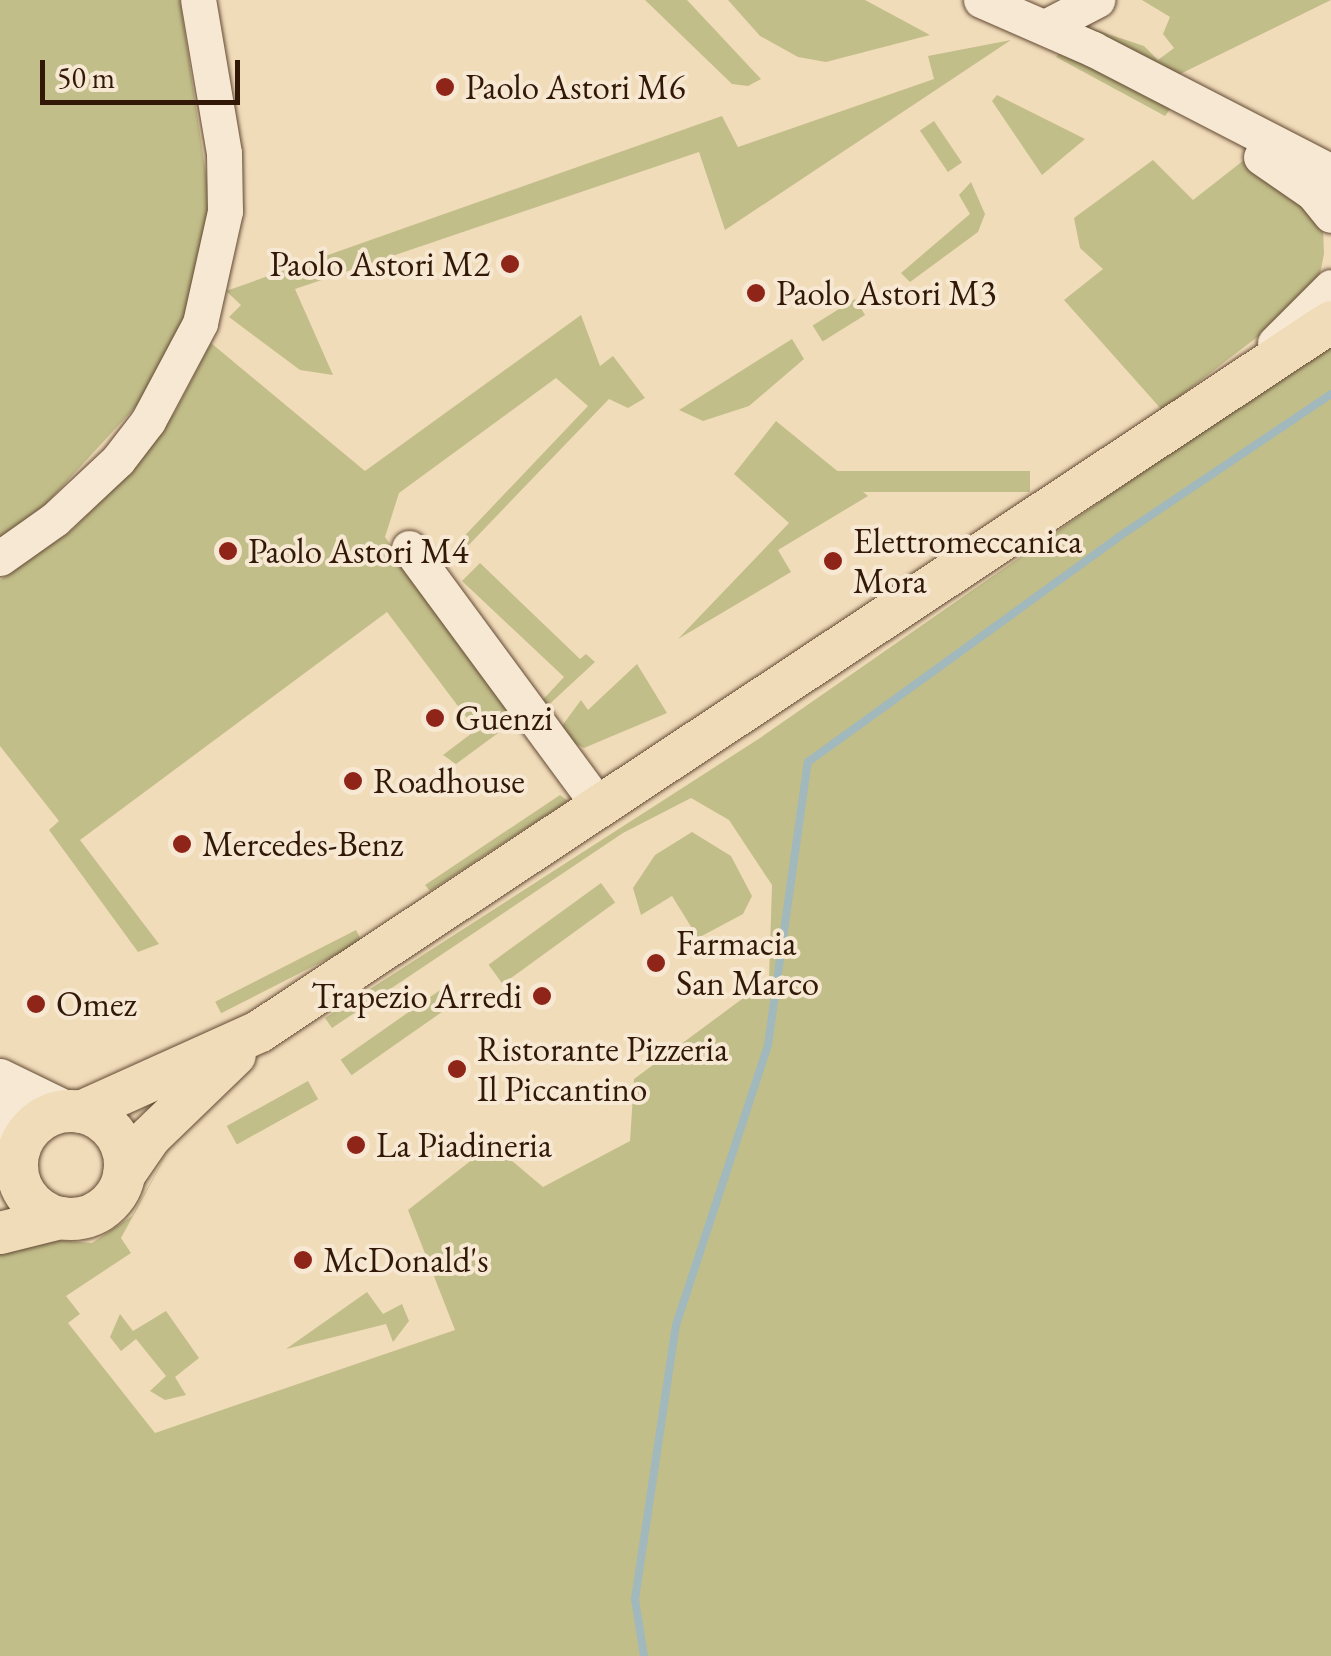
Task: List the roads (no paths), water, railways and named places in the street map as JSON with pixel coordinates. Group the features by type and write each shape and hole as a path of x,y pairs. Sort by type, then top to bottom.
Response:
{"main road":[{"path":"60,1218 26,1195 12,1163 41,1120 77,1112 260,1032 1331,322"},
{"path":"0,1233 101,1210 150,1137 260,1032"},
{"path":"77,1112 116,1135 124,1176"}],"street":[{"path":"0,558 55,519 118,460 167,390 200,322 225,211 224,154 198,0"},
{"path":"981,0 1045,28 1331,172"},
{"path":"1045,28 1096,0"},
{"path":"1157,85 1313,193 1331,215"},
{"path":"1218,396 1331,286"},
{"path":"409,548 600,807"},
{"path":"0,1076 77,1112"},
{"path":"0,1094 12,1163"}],"waterway":[{"path":"644,1656 635,1599 676,1325 768,1045 808,762 1117,538 1331,394"}],"place":[{"name":"Paolo Astori M6","path":"445,87"},
{"name":"Paolo Astori M2","path":"510,264"},
{"name":"Paolo Astori M3","path":"756,293"},
{"name":"Paolo Astori M4","path":"228,551"},
{"name":"Elettromeccanica Mora","path":"833,561"},
{"name":"Guenzi","path":"435,718"},
{"name":"Roadhouse","path":"353,781"},
{"name":"Mercedes-Benz","path":"182,844"},
{"name":"Farmacia San Marco","path":"656,963"},
{"name":"Trapezio Arredi","path":"542,996"},
{"name":"Omez","path":"36,1004"},
{"name":"Ristorante Pizzeria Il Piccantino","path":"457,1069"},
{"name":"La Piadineria","path":"356,1145"},
{"name":"McDonald's","path":"303,1260"}]}
